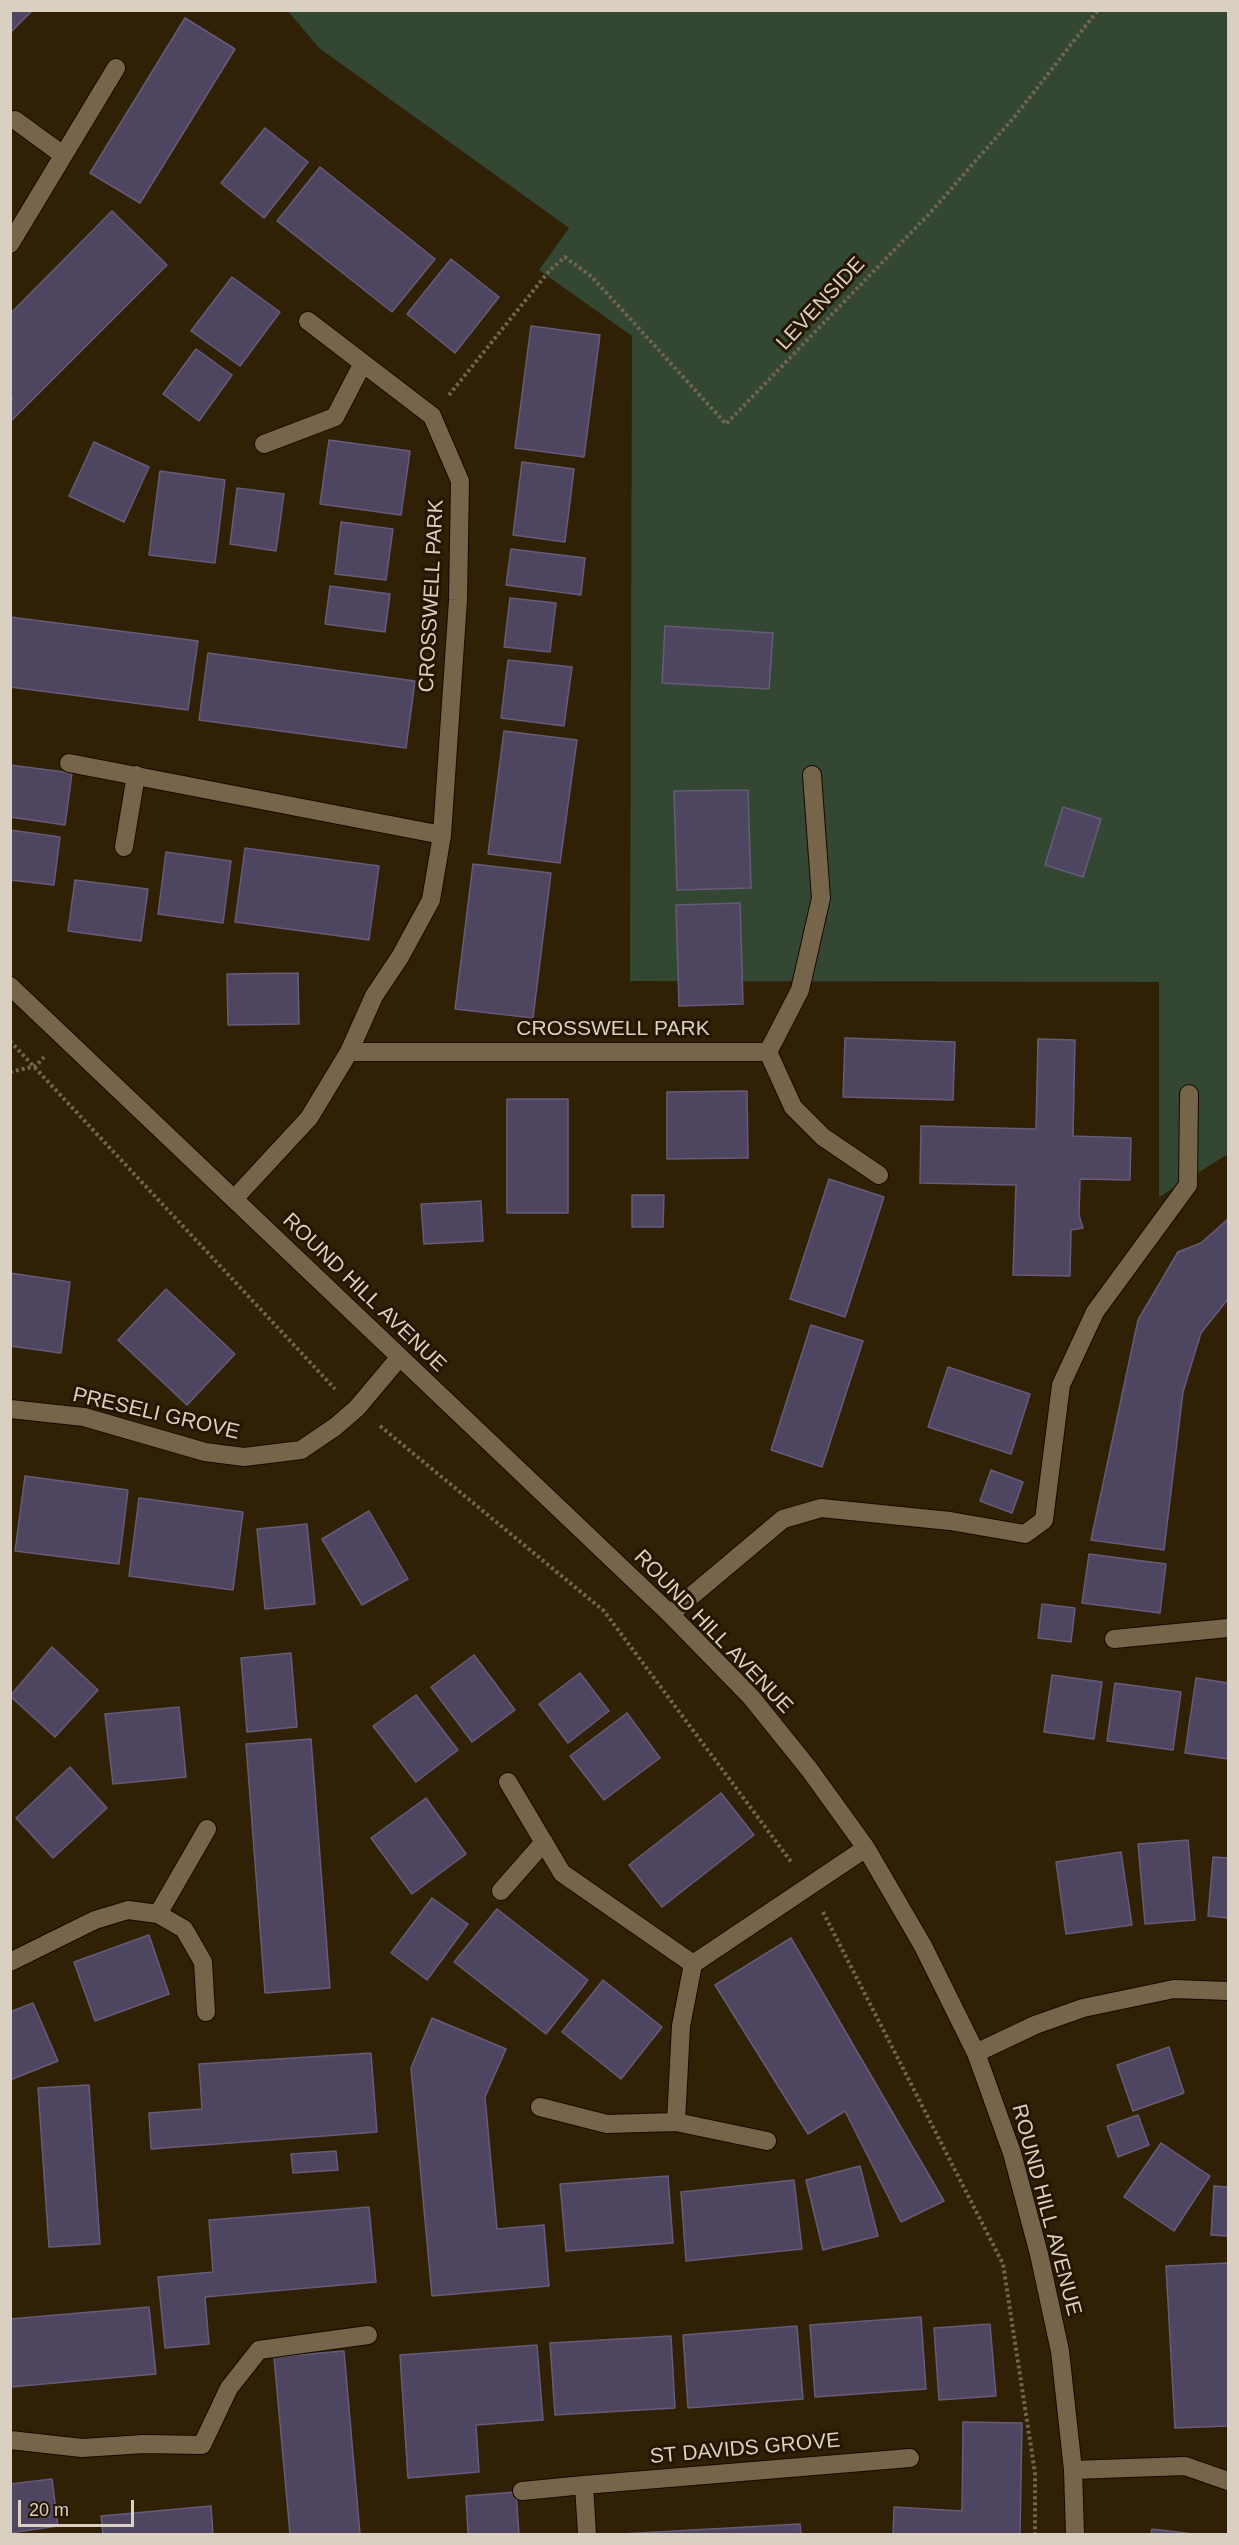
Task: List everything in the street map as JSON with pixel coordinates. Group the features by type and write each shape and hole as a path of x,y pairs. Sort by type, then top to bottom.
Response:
{"street":[{"path":"10,244 116,68"},
{"path":"15,120 63,155"},
{"name":"CROSSWELL PARK","path":"234,1199 309,1118 350,1052 374,996 400,957 431,900 442,835 458,600 460,481 432,416 308,321"},
{"path":"264,444 335,417 363,363"},
{"path":"69,762 442,835"},
{"path":"124,847 136,775"},
{"path":"812,775 821,898 800,990 768,1052 793,1107 824,1137 879,1175"},
{"name":"ROUND HILL AVENUE","path":"10,986 670,1614 751,1697 809,1769 866,1848 923,1946 976,2053 1012,2153 1040,2254 1060,2351 1073,2470 1075,2535"},
{"name":"CROSSWELL PARK","path":"350,1052 768,1052"},
{"path":"670,1614 783,1519 821,1508 950,1521 1025,1534 1044,1520 1061,1385 1095,1312 1188,1185 1189,1094"},
{"name":"PRESELI GROVE","path":"10,1409 84,1418 205,1452 244,1457 301,1450 335,1428 357,1407 399,1358"},
{"path":"1114,1639 1228,1628"},
{"path":"508,1782 562,1872 693,1964"},
{"path":"158,1914 207,1829"},
{"path":"501,1891 544,1842"},
{"path":"676,2122 681,2026 693,1964 866,1848"},
{"path":"10,1962 95,1920 128,1910 158,1914 184,1929 203,1962 206,2012"},
{"path":"976,2053 1035,2025 1083,2008 1174,1989 1228,1991"},
{"path":"540,2107 607,2124 676,2122 767,2141"},
{"path":"10,2440 82,2448 144,2444 202,2445 229,2388 260,2350 368,2335"},
{"name":"ST DAVIDS GROVE","path":"522,2491 910,2458"},
{"path":"1073,2470 1185,2466 1228,2481"},
{"path":"584,2486 587,2535"}],"path":[{"name":"LEVENSIDE","path":"432,416 550,270 566,257 592,277 726,424 929,214 1016,115 1098,10"},
{"path":"10,1041 36,1066 338,1392"},
{"path":"10,1072 36,1066"}],"green space":[{"path":"288,11 1228,11 1228,1154 1159,1197 1159,982 630,981 632,336 539,270 569,228 319,48"}],"building":[{"path":"10,10 33,10 10,33"},
{"path":"185,18 235,49 140,203 90,173"},
{"path":"265,128 308,162 264,218 221,183"},
{"path":"320,167 435,259 392,312 277,221"},
{"path":"112,211 167,265 10,422 10,400 13,398 10,396 10,314"},
{"path":"451,259 499,297 455,353 407,314"},
{"path":"232,277 280,312 240,366 191,331"},
{"path":"531,326 600,335 584,457 515,448"},
{"path":"196,349 232,375 199,421 163,394"},
{"path":"329,440 410,451 401,515 320,504"},
{"path":"94,442 149,467 124,522 69,496"},
{"path":"522,462 574,469 565,542 513,535"},
{"path":"160,471 225,480 215,563 149,555"},
{"path":"237,488 284,494 276,551 230,544"},
{"path":"341,522 393,529 386,580 335,574"},
{"path":"511,549 585,558 581,595 506,585"},
{"path":"330,586 390,594 385,632 325,624"},
{"path":"510,598 556,603 550,652 504,647"},
{"path":"10,617 198,641 188,710 10,687"},
{"path":"665,626 773,633 769,689 662,683"},
{"path":"208,653 415,681 406,748 199,720"},
{"path":"508,660 572,667 564,726 501,718"},
{"path":"504,731 577,740 560,863 488,854"},
{"path":"10,765 72,773 65,825 10,817"},
{"path":"748,790 751,888 677,890 674,791"},
{"path":"1063,807 1101,819 1083,877 1045,865"},
{"path":"10,830 60,837 54,885 10,880"},
{"path":"245,848 379,866 369,940 235,922"},
{"path":"166,852 231,861 223,923 158,914"},
{"path":"473,864 551,873 533,1018 455,1009"},
{"path":"75,880 148,889 141,941 68,931"},
{"path":"740,903 743,1004 679,1006 676,905"},
{"path":"298,973 299,1024 228,1025 227,974"},
{"path":"845,1038 955,1042 953,1100 843,1097"},
{"path":"1038,1039 1075,1040 1073,1136 1131,1138 1130,1180 1080,1179 1079,1215 1083,1228 1071,1230 1070,1276 1013,1275 1016,1185 920,1183 921,1126 1036,1129"},
{"path":"747,1091 748,1158 667,1159 667,1092"},
{"path":"507,1099 568,1099 568,1213 507,1213"},
{"path":"829,1179 884,1197 845,1317 790,1299"},
{"path":"632,1195 664,1195 663,1227 632,1227"},
{"path":"481,1201 483,1241 424,1244 421,1204"},
{"path":"1228,1219 1228,1299 1201,1333 1183,1392 1164,1550 1091,1540 1138,1320 1178,1252 1201,1243"},
{"path":"10,1273 70,1282 61,1353 10,1346"},
{"path":"166,1289 235,1354 187,1405 118,1340"},
{"path":"811,1325 863,1341 822,1467 771,1450"},
{"path":"948,1367 1030,1394 1011,1454 928,1427"},
{"path":"991,1470 1023,1482 1012,1513 980,1501"},
{"path":"25,1476 128,1490 119,1564 15,1551"},
{"path":"139,1498 243,1512 233,1590 129,1576"},
{"path":"369,1511 408,1579 362,1605 322,1539"},
{"path":"307,1524 315,1604 265,1609 257,1529"},
{"path":"1089,1554 1166,1564 1160,1613 1082,1603"},
{"path":"1042,1604 1075,1608 1071,1642 1038,1638"},
{"path":"52,1647 98,1690 55,1737 10,1696"},
{"path":"291,1653 297,1727 247,1732 241,1658"},
{"path":"474,1655 515,1710 472,1742 431,1687"},
{"path":"580,1673 609,1711 568,1743 539,1704"},
{"path":"1052,1675 1102,1682 1094,1739 1044,1732"},
{"path":"1196,1678 1228,1683 1228,1759 1185,1753"},
{"path":"1115,1683 1181,1692 1173,1750 1107,1741"},
{"path":"416,1695 458,1750 416,1782 373,1726"},
{"path":"179,1707 186,1777 113,1784 105,1714"},
{"path":"627,1713 660,1758 604,1800 570,1756"},
{"path":"311,1739 330,1988 265,1993 246,1744"},
{"path":"70,1767 107,1808 53,1858 16,1818"},
{"path":"721,1793 754,1835 662,1907 629,1865"},
{"path":"426,1798 466,1854 412,1894 371,1838"},
{"path":"1188,1840 1195,1920 1145,1924 1138,1844"},
{"path":"1121,1852 1132,1925 1066,1934 1056,1862"},
{"path":"1213,1857 1228,1858 1228,1918 1208,1916"},
{"path":"432,1898 468,1924 427,1980 391,1953"},
{"path":"497,1909 588,1980 546,2034 454,1962"},
{"path":"149,1935 169,1994 95,2021 74,1962"},
{"path":"791,1938 944,2201 901,2222 845,2111 808,2134 715,1985"},
{"path":"603,1980 662,2027 621,2079 562,2032"},
{"path":"33,2003 58,2061 10,2080 10,2012"},
{"path":"432,2018 506,2049 485,2097 497,2229 544,2225 549,2286 432,2296 411,2068"},
{"path":"1169,2047 1184,2093 1133,2111 1117,2065"},
{"path":"371,2053 377,2132 151,2149 149,2113 202,2109 199,2064"},
{"path":"89,2085 100,2244 49,2247 38,2088"},
{"path":"1138,2115 1149,2145 1118,2157 1107,2126"},
{"path":"1161,2143 1210,2176 1174,2231 1124,2197"},
{"path":"336,2151 338,2170 293,2173 291,2154"},
{"path":"860,2166 878,2236 823,2250 806,2180"},
{"path":"668,2176 673,2243 566,2251 560,2184"},
{"path":"794,2180 802,2249 686,2261 681,2192"},
{"path":"1214,2186 1228,2187 1228,2236 1211,2235"},
{"path":"369,2207 376,2282 205,2297 209,2344 165,2348 158,2277 213,2272 209,2220"},
{"path":"1228,2263 1228,2426 1175,2428 1166,2266"},
{"path":"149,2307 156,2374 10,2387 10,2319"},
{"path":"921,2317 926,2389 815,2397 810,2325"},
{"path":"990,2324 996,2396 939,2400 934,2328"},
{"path":"797,2326 803,2399 688,2408 683,2335"},
{"path":"671,2336 675,2408 555,2415 550,2343"},
{"path":"537,2345 543,2420 476,2425 479,2472 408,2478 400,2355"},
{"path":"344,2351 360,2534 290,2534 274,2357"},
{"path":"963,2422 1022,2423 1020,2534 893,2534 894,2507 962,2511"},
{"path":"52,2479 58,2526 10,2533 10,2484"},
{"path":"516,2492 519,2534 468,2534 466,2496"},
{"path":"211,2506 213,2534 103,2534 101,2516"},
{"path":"800,2524 801,2534 621,2534"},
{"path":"1152,2529 1194,2534 1151,2534"}]}
